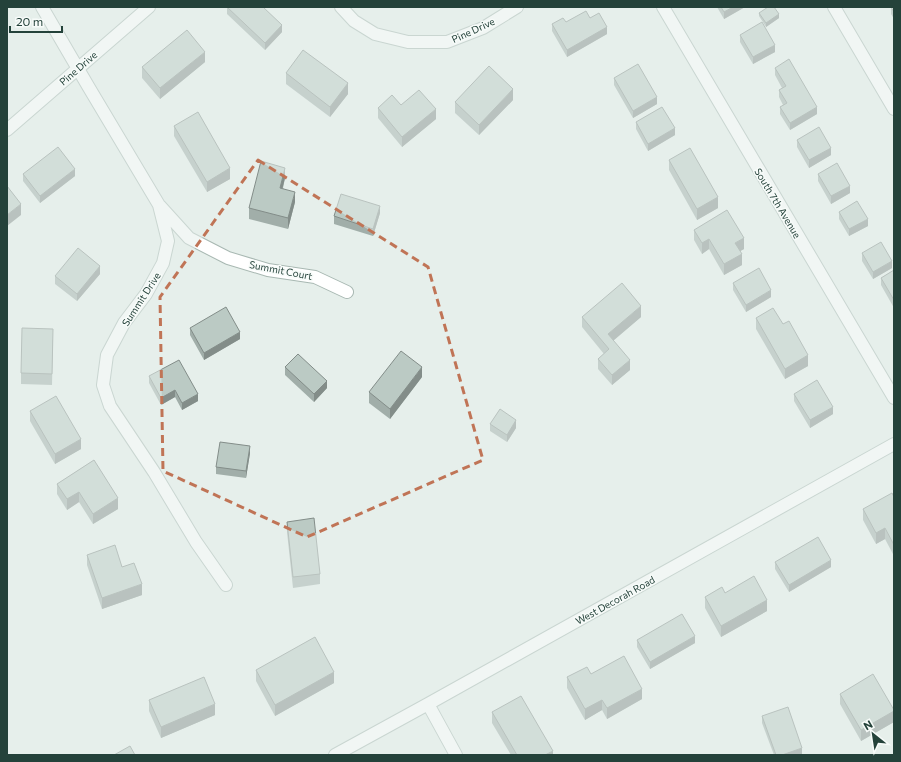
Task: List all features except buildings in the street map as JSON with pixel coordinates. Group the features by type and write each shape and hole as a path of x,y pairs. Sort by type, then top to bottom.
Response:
{"street":[{"name":"Summit Drive","path":"42,7 159,205 168,241 163,263 146,294 124,323 107,355 103,385 110,406 154,472 196,542 226,585"},
{"name":"Pine Drive","path":"7,130 149,7"},
{"name":"Pine Drive","path":"341,7 354,21 375,34 408,42 446,42 483,28 512,8"},
{"name":"South 7th Avenue","path":"663,7 894,398"},
{"path":"834,7 894,109"},
{"name":"Summit Court","path":"159,205 189,238 228,258 268,270 315,277 347,292"},
{"name":"West Decorah Road","path":"335,755 894,444"},
{"path":"428,704 456,755"}],"highlighted area":[{"path":"258,160 428,267 483,460 307,537 163,471 160,297"}]}
